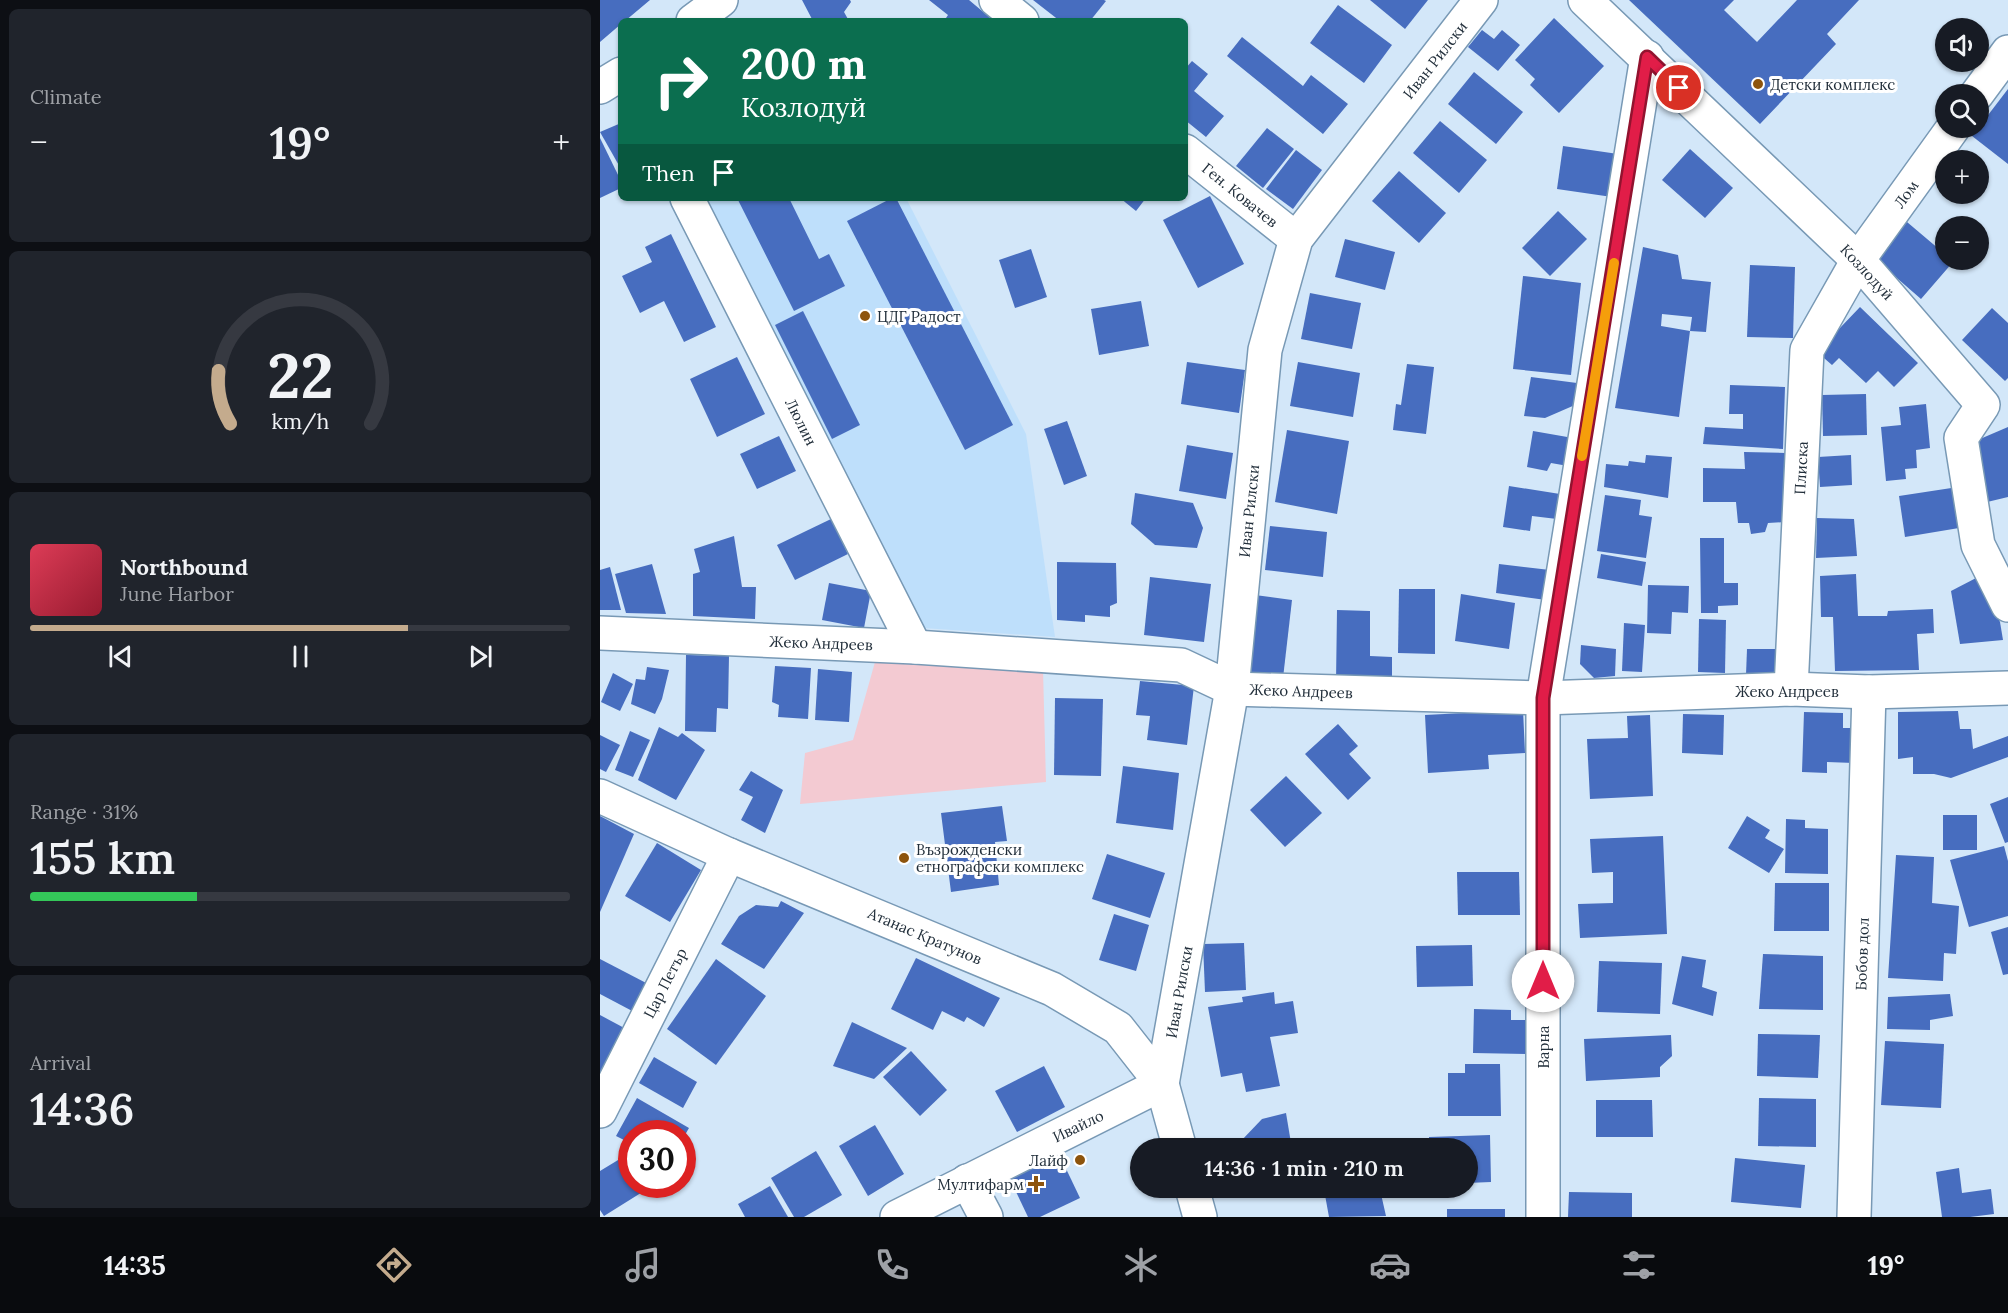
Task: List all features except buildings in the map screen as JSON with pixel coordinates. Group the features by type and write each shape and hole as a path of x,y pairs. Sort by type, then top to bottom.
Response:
{"street":[{"path":"697,18 721,0"},
{"path":"996,0 1018,18"},
{"name":"Иван Рилски","path":"1162,1084 1232,689 1265,350 1296,239 1481,0"},
{"name":"Козлодуй","path":"1585,0 1858,260 1996,400 1961,438 1978,545 2008,605"},
{"path":"1984,84 2008,52"},
{"name":"Варна","path":"1543,1217 1543,698 1647,57"},
{"path":"600,87 618,76"},
{"name":"Лом","path":"1858,260 1946,138"},
{"name":"Ген. Ковачев","path":"1188,153 1296,239"},
{"name":"Люлин","path":"689,201 915,647"},
{"name":"Плиска","path":"1791,689 1807,350 1858,260"},
{"name":"Жеко Андреев","path":"600,633 915,647 1181,665 1232,689 1543,698 1791,689 1869,692 2008,688"},
{"name":"Бобов дол","path":"1854,1217 1869,692"},
{"name":"Атанас Кратунов","path":"600,796 729,855 1052,989 1118,1028 1162,1084 1177,1138"},
{"name":"Цар Петър","path":"600,1111 729,855"},
{"name":"Ивайло","path":"897,1217 1162,1084"},
{"path":"967,1181 986,1217"},
{"path":"1195,1198 1200,1217"}],"shaded area":[{"name":"ЦДГ Радост","path":"707,201 908,201 1026,434 1055,637 923,628"},
{"path":"875,662 1043,670 1046,782 800,804 805,753 853,740"}],"slow traffic":[{"path":"1582,456 1614,263"}],"place":[{"name":"Детски комплекс","path":"1758,84"},
{"name":"ЦДГ Радост","path":"865,316"},
{"name":"Възрожденски етнографски комплекс","path":"904,858"},
{"name":"Лайф","path":"1080,1160"},
{"name":"Мултифарм","path":"1036,1184"}],"route":[{"path":"1543,981 1543,698 1647,57 1679,88"}]}
